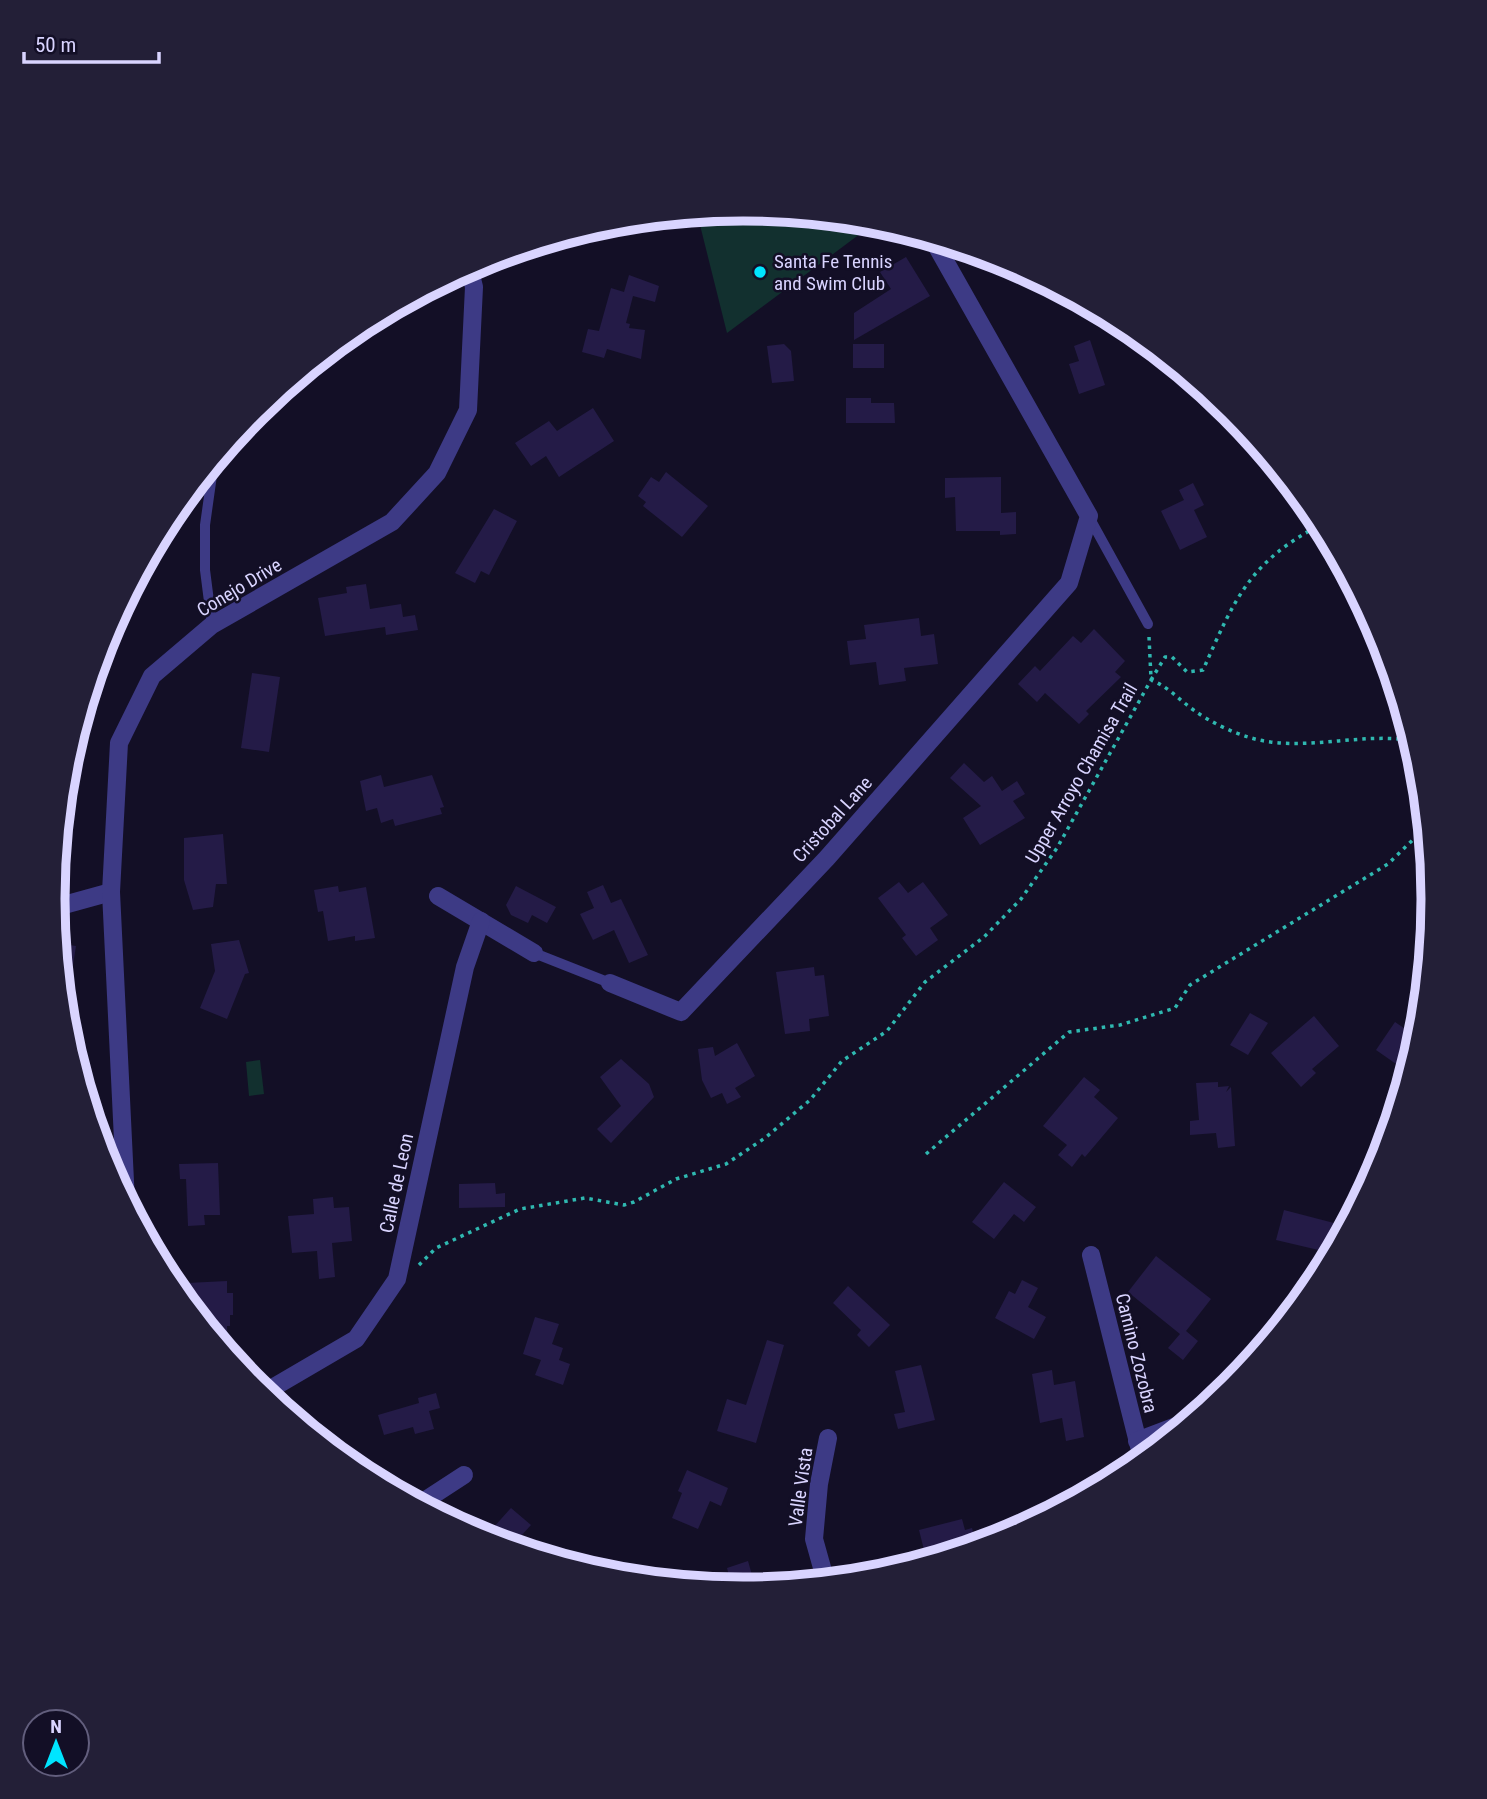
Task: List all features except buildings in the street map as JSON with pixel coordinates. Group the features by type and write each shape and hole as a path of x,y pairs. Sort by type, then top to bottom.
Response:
{"street":[{"path":"939,250 1089,516"},
{"name":"Conejo Drive","path":"125,1178 111,892 119,743 152,676 212,625 392,522 437,473 468,410 474,287 472,278"},
{"name":"Cristobal Lane","path":"610,983 681,1012 827,858 1069,583 1089,516"},
{"path":"65,905 111,892"},
{"path":"438,896 534,953"},
{"name":"Calle de Leon","path":"273,1388 356,1339 397,1279 465,967 481,921"},
{"name":"Camino Zozobra","path":"1091,1255 1140,1450"},
{"path":"1137,1441 1167,1429"},
{"name":"Valle Vista","path":"823,1573 814,1539 818,1484 828,1438"},
{"path":"427,1499 464,1475"}],"lane":[{"path":"212,477 205,524 205,570 212,625"},
{"path":"207,483 211,486"},
{"path":"1089,516 1148,624"},
{"name":"Cristobal Lane","path":"534,953 610,983"}],"path":[{"name":"Upper Arroyo Chamisa Trail","path":"416,1274 427,1254 436,1248 520,1209 559,1200 584,1198 624,1205 676,1179 726,1164 765,1138 810,1100 842,1061 887,1031 925,982 984,937 1021,899 1057,848 1166,657 1172,657 1187,672 1203,670 1239,592 1264,562 1286,544 1312,529"},
{"path":"1148,624 1151,680"},
{"name":"Upper Arroyo Chamisa Trail","path":"1151,680 1166,686 1198,713 1251,738 1302,743 1350,738 1403,740"},
{"path":"926,1154 1069,1032 1119,1025 1175,1008 1191,985 1388,864 1419,835"}],"green space":[{"name":"Santa Fe Tennis and Swim Club","path":"699,222 788,222 863,232 727,333"},
{"path":"260,1060 264,1094 249,1096 246,1062"}],"place":[{"name":"Santa Fe Tennis and Swim Club","path":"760,272"}]}
